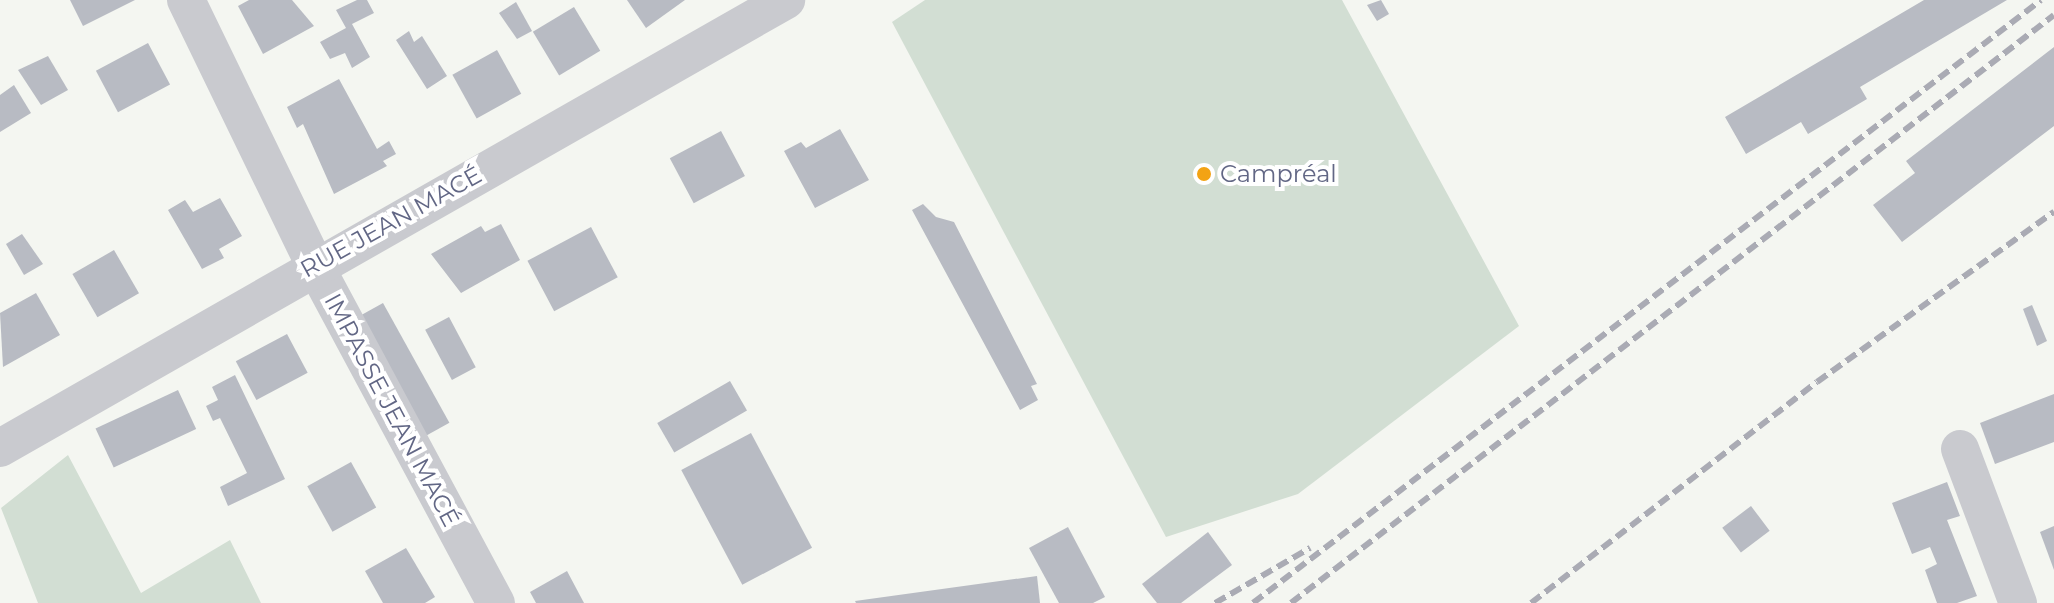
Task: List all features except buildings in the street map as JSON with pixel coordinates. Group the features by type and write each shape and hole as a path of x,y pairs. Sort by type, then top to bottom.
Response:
{"street":[{"name":"IMPASSE JEAN MACÉ","path":"186,0 314,264 496,603"},
{"name":"RUE JEAN MACÉ","path":"0,448 314,264 786,0"},
{"path":"1960,449 2018,603"}],"shaded area":[{"name":"Campréal","path":"925,0 1342,0 1519,326 1298,494 1166,537 892,22"},
{"path":"68,455 141,593 230,540 261,603 38,603 1,508"}],"railway":[{"path":"1253,603 2041,0"},
{"path":"1291,603 2054,15"},
{"path":"1531,603 1817,382 2054,212"},
{"path":"1215,603 1310,548"}],"place":[{"name":"Campréal","path":"1204,174"}]}
